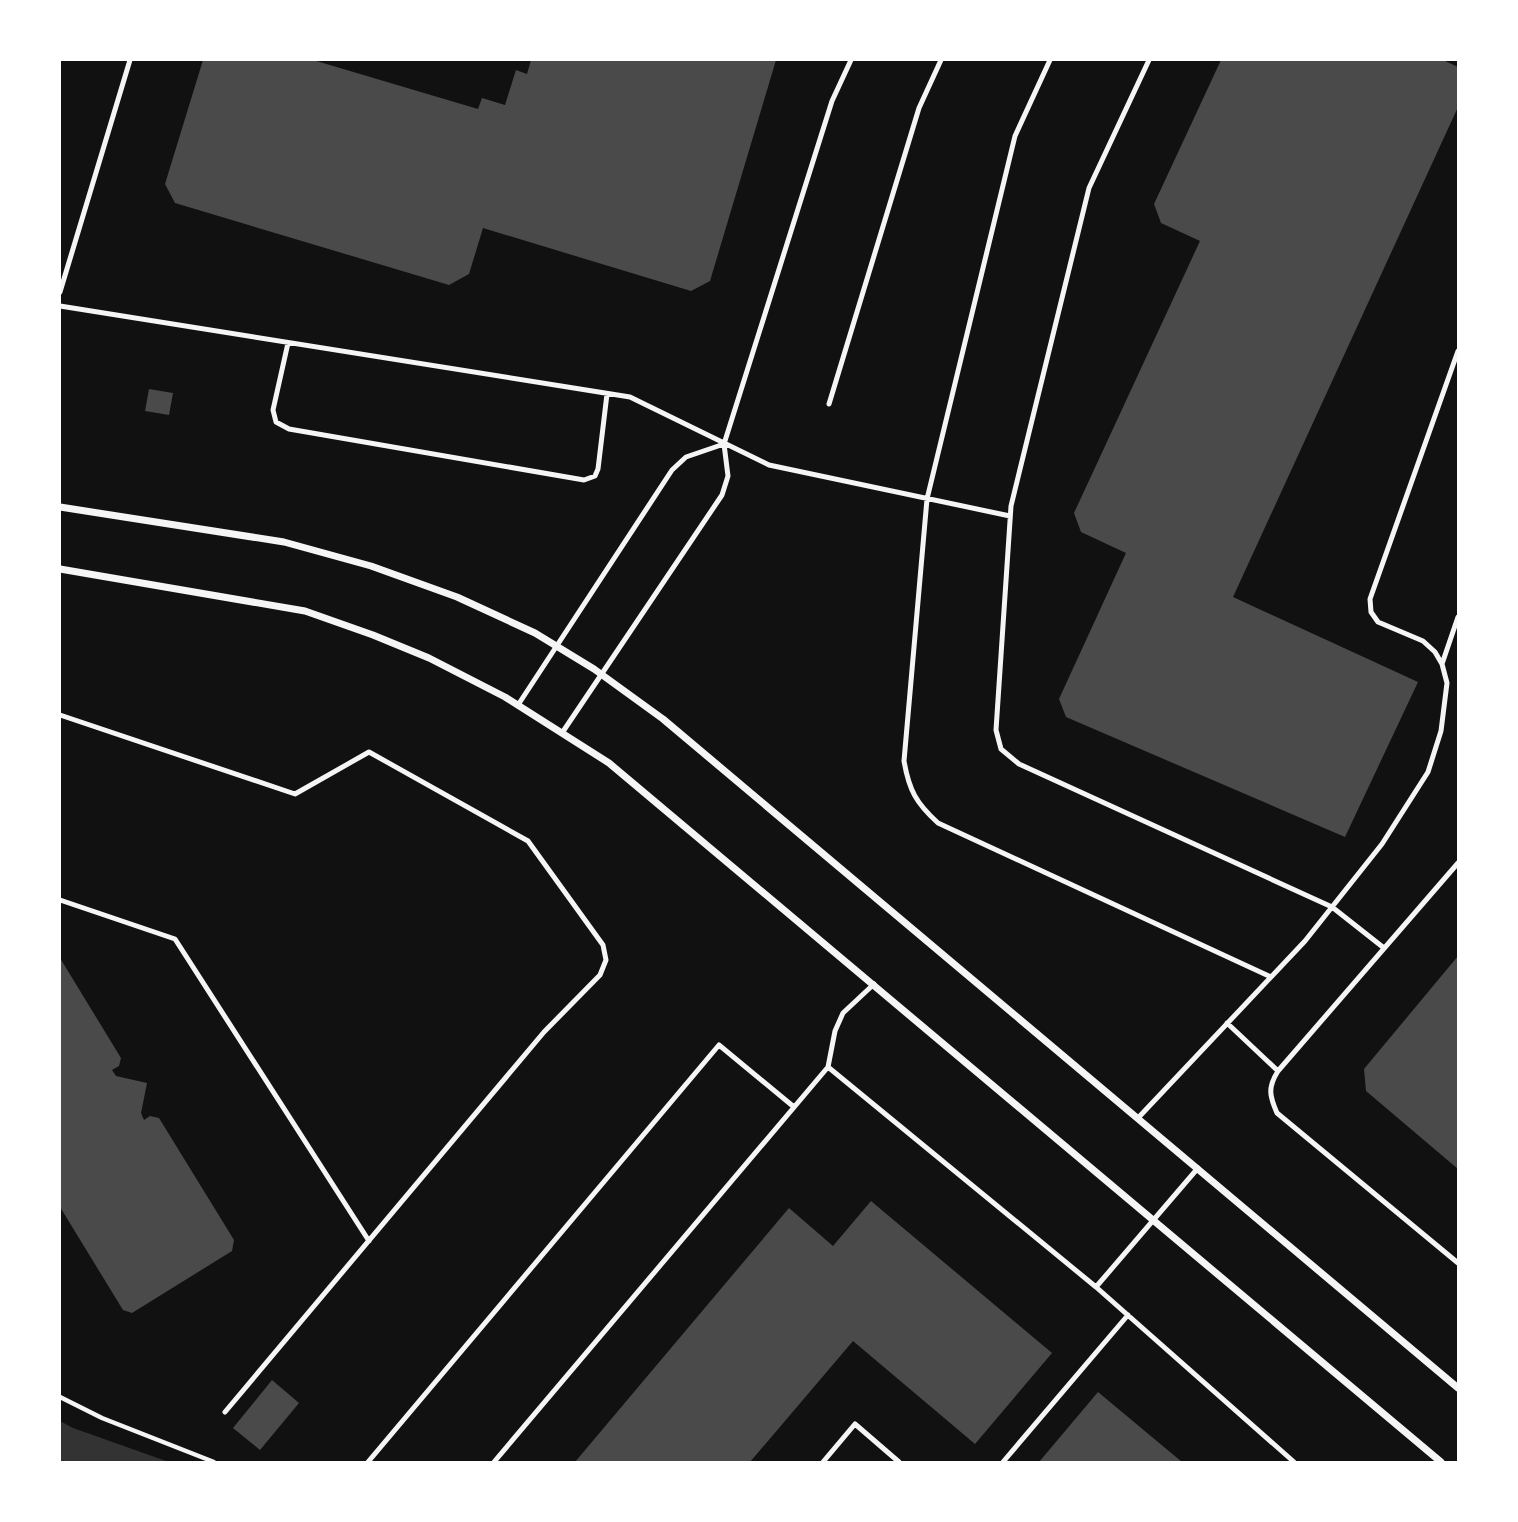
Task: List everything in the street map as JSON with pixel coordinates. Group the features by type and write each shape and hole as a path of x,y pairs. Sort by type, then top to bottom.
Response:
{"street":[{"path":"60,507 284,542 371,566 457,597 534,633 601,675 663,719 1458,1388"},
{"path":"60,569 305,611 429,657 518,705 609,763 1441,1462"}],"lane":[{"path":"60,292 130,60"},
{"path":"562,733 722,495 728,476 724,444 832,101 851,60"},
{"path":"829,404 919,108 942,60"},
{"path":"1051,60 1015,136 1009,155 928,499 904,761 908,783 921,807 938,823 1271,977"},
{"path":"1149,60 1089,188 1010,516 996,730 1001,750 1019,764 1332,907 1384,948"},
{"path":"60,306 630,397 769,465 1010,516"},
{"path":"288,343 272,410 276,422 289,429 583,480 596,476 598,470 607,394"},
{"path":"1138,1118 1305,941 1382,844 1428,772 1441,731 1447,683 1442,664 1423,640 1378,622 1371,612 1370,599 1458,351"},
{"path":"518,705 672,470 686,457 724,444"},
{"path":"1442,664 1458,617"},
{"path":"60,715 295,794 369,752 528,841 603,945 606,960 600,975 544,1032 225,1412"},
{"path":"1458,863 1278,1071 1269,1086 1270,1098 1277,1113 1458,1263"},
{"path":"60,900 176,939 369,1241"},
{"path":"494,1462 828,1067 835,1031 844,1013 874,984"},
{"path":"1227,1023 1278,1071"},
{"path":"368,1462 719,1045 794,1107"},
{"path":"828,1067 1096,1287 1294,1462"},
{"path":"1096,1287 1198,1168"},
{"path":"1003,1462 1128,1315"},
{"path":"823,1462 855,1424 899,1462"}],"path":[{"path":"60,1397 102,1418 214,1462"}],"shaded area":[{"path":"60,1421 73,1428 169,1462 60,1462"}],"building":[{"path":"203,60 313,60 478,109 482,98 505,105 516,70 527,74 531,60 776,60 710,281 691,291 483,228 469,274 449,285 175,203 165,184"},
{"path":"1221,60 1443,60 1458,67 1458,107 1233,597 1418,682 1345,837 1066,717 1059,699 1126,553 1081,532 1074,513 1200,241 1161,223 1154,204"},
{"path":"149,389 173,393 169,415 145,411"},
{"path":"1458,956 1458,1169 1366,1091 1364,1069"},
{"path":"60,958 121,1058 119,1066 112,1070 116,1076 147,1083 141,1113 144,1120 150,1116 159,1118 234,1240 232,1251 132,1313 123,1310 60,1207"},
{"path":"871,1201 1052,1353 975,1444 853,1341 750,1462 575,1462 789,1208 833,1246"},
{"path":"272,1380 299,1403 260,1450 233,1428"},
{"path":"1098,1392 1182,1462 1039,1462"}]}
